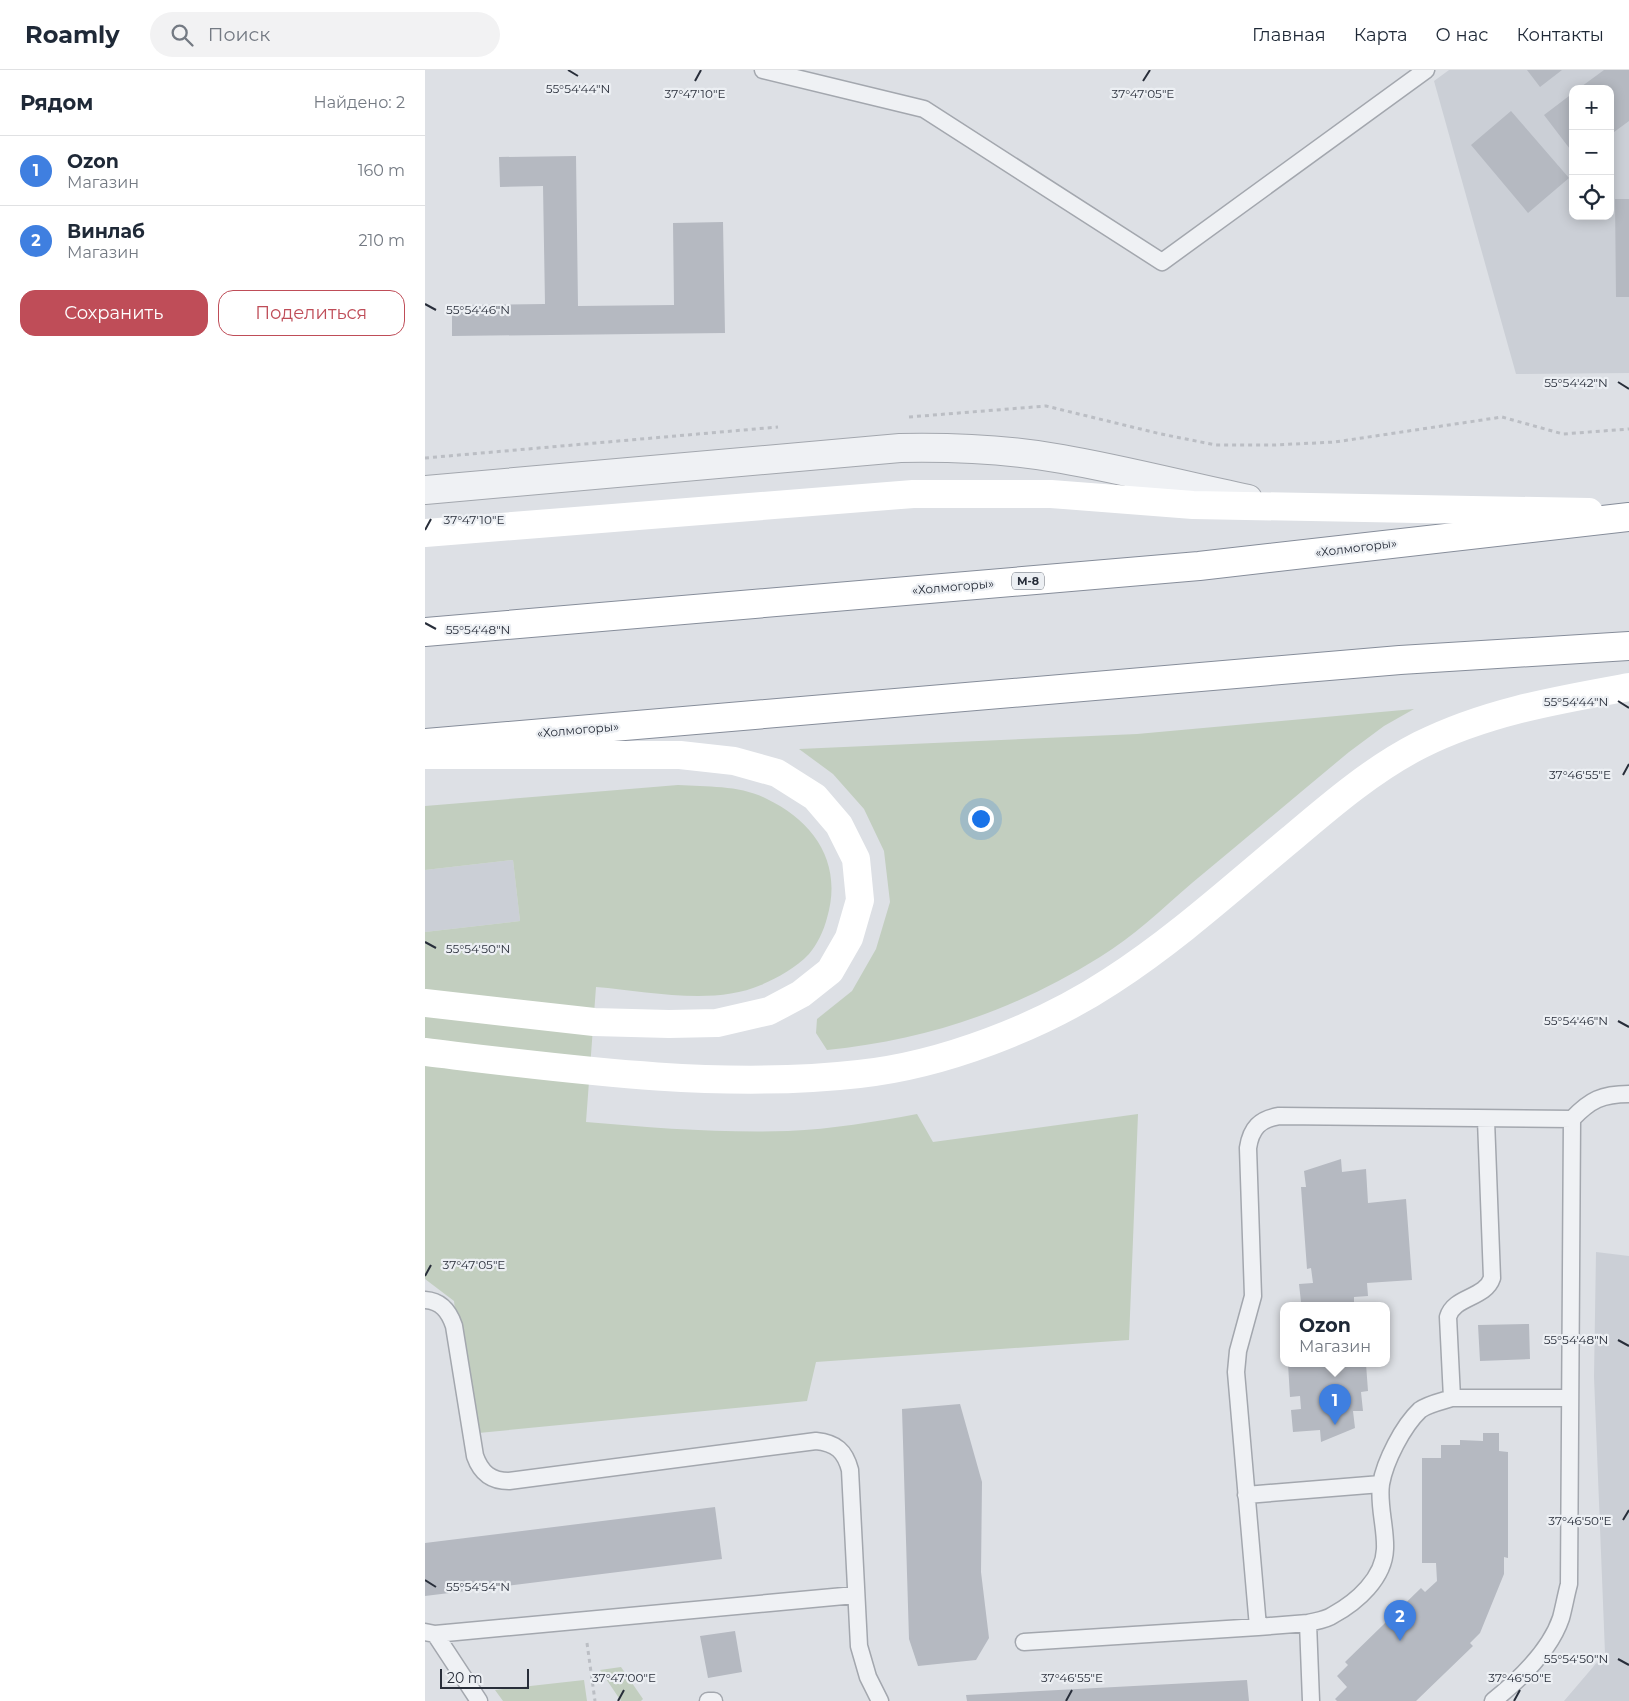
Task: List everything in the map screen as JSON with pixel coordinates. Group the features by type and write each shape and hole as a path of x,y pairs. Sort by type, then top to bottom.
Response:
{"main road":[{"path":"425,533 913,494 1051,494 1193,505 1629,515"},
{"name":"«Холмогоры»","path":"425,632 1199,566 1629,515"},
{"name":"«Холмогоры»","path":"425,743 1391,661 1629,646"},
{"path":"425,1052 590,1070 785,1080 853,1075 939,1058 999,1038 1057,1012 1109,982 1175,936 1336,801 1373,774 1419,746 1507,711 1629,687"},
{"path":"425,755 680,755 734,761 777,774 815,797 839,825 856,859 860,900 849,938 830,971 801,994 769,1011 717,1023 594,1022 425,1003"}],"street":[{"path":"425,490 900,448 951,447 1004,451 1062,459 1284,507"}],"lane":[{"path":"763,70 924,110 1162,262 1426,70"},
{"path":"1493,1701 1531,1666 1547,1644 1561,1619 1569,1584 1572,1119 1587,1103 1613,1094 1629,1094"},
{"path":"1258,1627 1236,1372 1238,1351 1253,1296 1249,1136 1257,1125 1267,1118 1279,1116 1486,1120 1572,1119"},
{"path":"1452,1398 1448,1317 1455,1305 1483,1290 1492,1278 1486,1120"},
{"path":"425,1300 442,1306 450,1314 454,1326 475,1456 479,1467 487,1476 497,1481 816,1441 828,1442 839,1448 847,1458 850,1470 859,1646 868,1677 880,1701"},
{"path":"1024,1642 1307,1623 1331,1616 1365,1590 1381,1571 1385,1548 1381,1484 1403,1430 1421,1409 1452,1398 1570,1398"},
{"path":"1246,1495 1381,1484"},
{"path":"430,1633 855,1595"},
{"path":"1307,1623 1311,1701"},
{"path":"430,1633 479,1701"},
{"path":"709,1701 714,1701"}],"path":[{"path":"585,1620 595,1701"}],"shaded area":[{"path":"1449,70 1629,70 1629,373 1516,374 1434,81"},
{"path":"513,860 520,921 425,932 425,870"},
{"path":"1596,1252 1629,1256 1629,1701 1564,1701 1605,1653 1594,1377"}],"green space":[{"path":"1414,709 1384,726 1349,752 1124,941 1068,976 1003,1007 969,1020 900,1039 827,1050 816,1033 817,1019 852,991 876,949 890,902 884,851 864,809 833,774 799,749 1137,734"},
{"path":"678,785 735,789 757,794 799,820 821,847 828,863 831,880 831,898 827,918 817,942 804,959 773,979 742,991 722,995 701,996 658,994 596,987 586,1122 687,1130 788,1131 853,1125 917,1114 933,1142 1138,1114 1129,1340 816,1362 807,1401 468,1434 454,1301 425,1279 425,932 520,921 513,860 425,870 425,806"},
{"path":"621,1667 643,1699 641,1701 621,1701 600,1670"},
{"path":"584,1680 587,1701 503,1701 495,1690"}],"building":[{"path":"1527,70 1562,70 1540,87"},
{"path":"1604,70 1629,70 1629,121 1614,132 1614,85 1583,85"},
{"path":"1569,96 1569,148 1544,115"},
{"path":"1511,111 1569,178 1528,213 1471,145"},
{"path":"576,156 578,306 674,305 673,223 723,222 725,333 452,336 452,305 545,304 543,186 500,187 499,157"},
{"path":"1615,199 1629,199 1629,297 1616,297"},
{"path":"1341,1159 1342,1172 1366,1169 1368,1203 1406,1199 1412,1280 1367,1283 1368,1296 1354,1297 1354,1302 1301,1302 1299,1284 1313,1283 1311,1268 1307,1269 1301,1187 1306,1187 1304,1171"},
{"path":"1529,1324 1530,1359 1480,1361 1478,1325"},
{"path":"1288,1367 1366,1367 1368,1391 1361,1392 1363,1411 1353,1411 1355,1428 1321,1442 1320,1430 1293,1432 1291,1410 1301,1409 1300,1396 1290,1397"},
{"path":"960,1404 982,1482 981,1572 989,1638 976,1660 918,1666 909,1639 902,1409"},
{"path":"1483,1433 1499,1433 1499,1451 1508,1452 1508,1558 1504,1557 1504,1574 1480,1633 1470,1643 1473,1646 1416,1701 1337,1701 1335,1699 1347,1687 1337,1676 1348,1665 1345,1662 1421,1588 1425,1592 1437,1581 1436,1563 1422,1563 1422,1458 1441,1458 1441,1445 1460,1445 1460,1440 1483,1441"},
{"path":"715,1507 722,1559 425,1596 425,1543"},
{"path":"735,1631 742,1672 708,1678 700,1636"},
{"path":"1247,1680 1249,1701 967,1701 966,1695"}],"place":[{"name":"Ozon","path":"1335,1425"},
{"name":"Винлаб","path":"1400,1641"}]}
